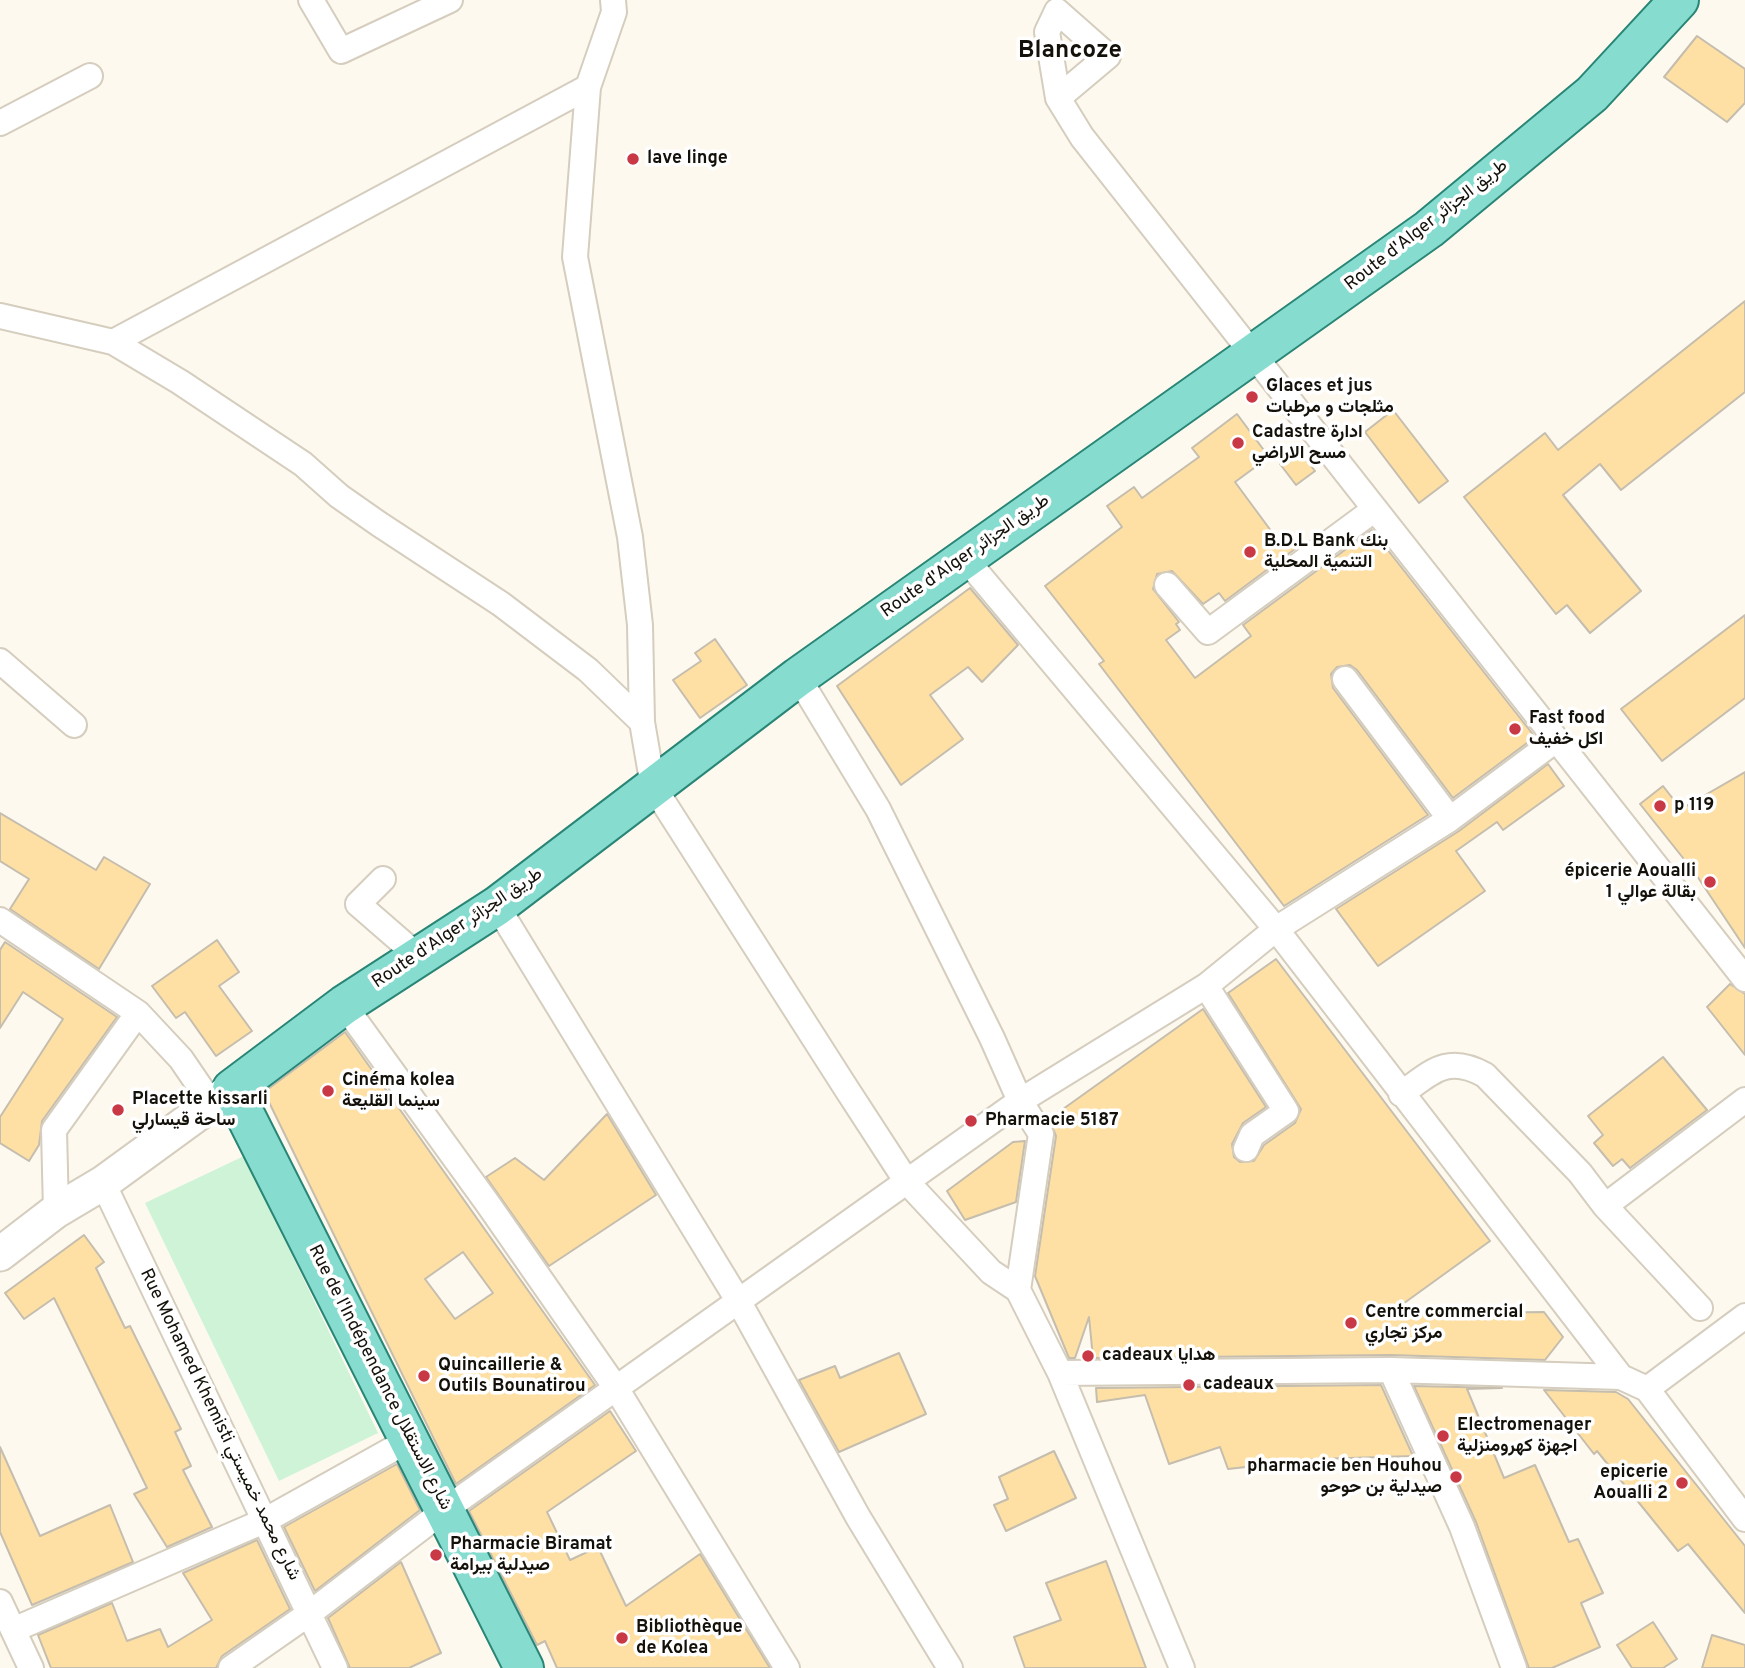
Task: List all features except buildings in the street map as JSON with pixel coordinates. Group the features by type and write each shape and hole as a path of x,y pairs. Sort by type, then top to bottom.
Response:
{"main road":[{"name":"Route d'Alger طريق الجزائر","path":"222,1096 344,1006 497,906 798,677 964,557 1254,356 1429,229 1592,94 1679,0"},
{"path":"1,1250 103,1182 222,1096"},
{"name":"Rue de l'Indépendance شارع الاستقلال","path":"222,1096 446,1509 524,1668"}],"street":[{"path":"311,0 341,51 450,0"},
{"path":"613,0 614,12 588,87 576,257 630,537 640,625 642,722 653,786 907,1182 991,1272 1018,1290 1060,1373 1182,1668"},
{"path":"0,123 90,76"},
{"path":"113,342 588,87"},
{"path":"1058,98 1082,137 1556,740 1611,805 1745,979"},
{"path":"0,316 113,342 303,464 339,496 501,604 588,670 642,722"},
{"path":"1167,585 1208,632 1375,509"},
{"path":"964,557 1276,929 1621,1377"},
{"path":"0,660 74,725"},
{"path":"798,677 878,809 992,1038 1020,1101 1041,1134 1018,1290"},
{"path":"1345,679 1450,819"},
{"path":"231,1668 310,1613 446,1509 1020,1101 1206,986 1276,929 1450,819 1556,740"},
{"path":"383,879 358,904 419,957"},
{"path":"497,906 738,1302 858,1517 950,1668"},
{"path":"0,919 138,1013 181,1059 222,1096"},
{"path":"1206,986 1286,1111 1252,1136 1246,1149"},
{"path":"344,1006 488,1204 616,1388 787,1668"},
{"path":"56,1211 54,1130 138,1013"},
{"path":"1401,1094 1435,1069 1466,1064 1485,1074 1580,1173 1605,1206 1700,1308"},
{"path":"1605,1206 1745,1100"},
{"name":"Rue Mohamed Khemisti شارع محمد خميستي","path":"103,1182 335,1668"},
{"path":"1647,1389 1745,1316"},
{"path":"1391,1370 1462,1527 1514,1668"},
{"path":"1060,1373 1391,1370 1621,1377 1647,1389 1745,1519"},
{"path":"13,1630 264,1521 409,1440"},
{"path":"0,1602 31,1668"}],"green space":[{"path":"244,1156 378,1433 279,1481 145,1203"}],"place":[{"name":"lave linge","path":"633,159"},
{"name":"Glaces et jus مثلجات و مرطبات","path":"1252,397"},
{"name":"Cadastre ادارة مسح الاراضي","path":"1238,443"},
{"name":"B.D.L Bank بنك التنمية المحلية","path":"1250,552"},
{"name":"Fast food اكل خفيف","path":"1515,729"},
{"name":"p 119","path":"1660,806"},
{"name":"épicerie Aoualli 1 بقالة عوالي","path":"1710,882"},
{"name":"Cinéma kolea سينما القليعة","path":"328,1091"},
{"name":"Placette kissarli ساحة قيسارلي","path":"118,1110"},
{"name":"Pharmacie 5187","path":"971,1121"},
{"name":"Centre commercial مركز تجاري","path":"1351,1323"},
{"name":"cadeaux هدايا","path":"1088,1356"},
{"name":"Quincaillerie & Outils Bounatirou","path":"424,1376"},
{"name":"cadeaux","path":"1189,1385"},
{"name":"Electromenager اجهزة كهرومنزلية","path":"1443,1436"},
{"name":"pharmacie ben Houhou صيدلية بن حوحو","path":"1456,1477"},
{"name":"epicerie Aoualli 2","path":"1682,1483"},
{"name":"Pharmacie Biramat صيدلية بيرامة","path":"436,1555"},
{"name":"Bibliothèque de Kolea","path":"622,1638"}],"district":[{"name":"Blancoze","path":"1070,52"}]}
